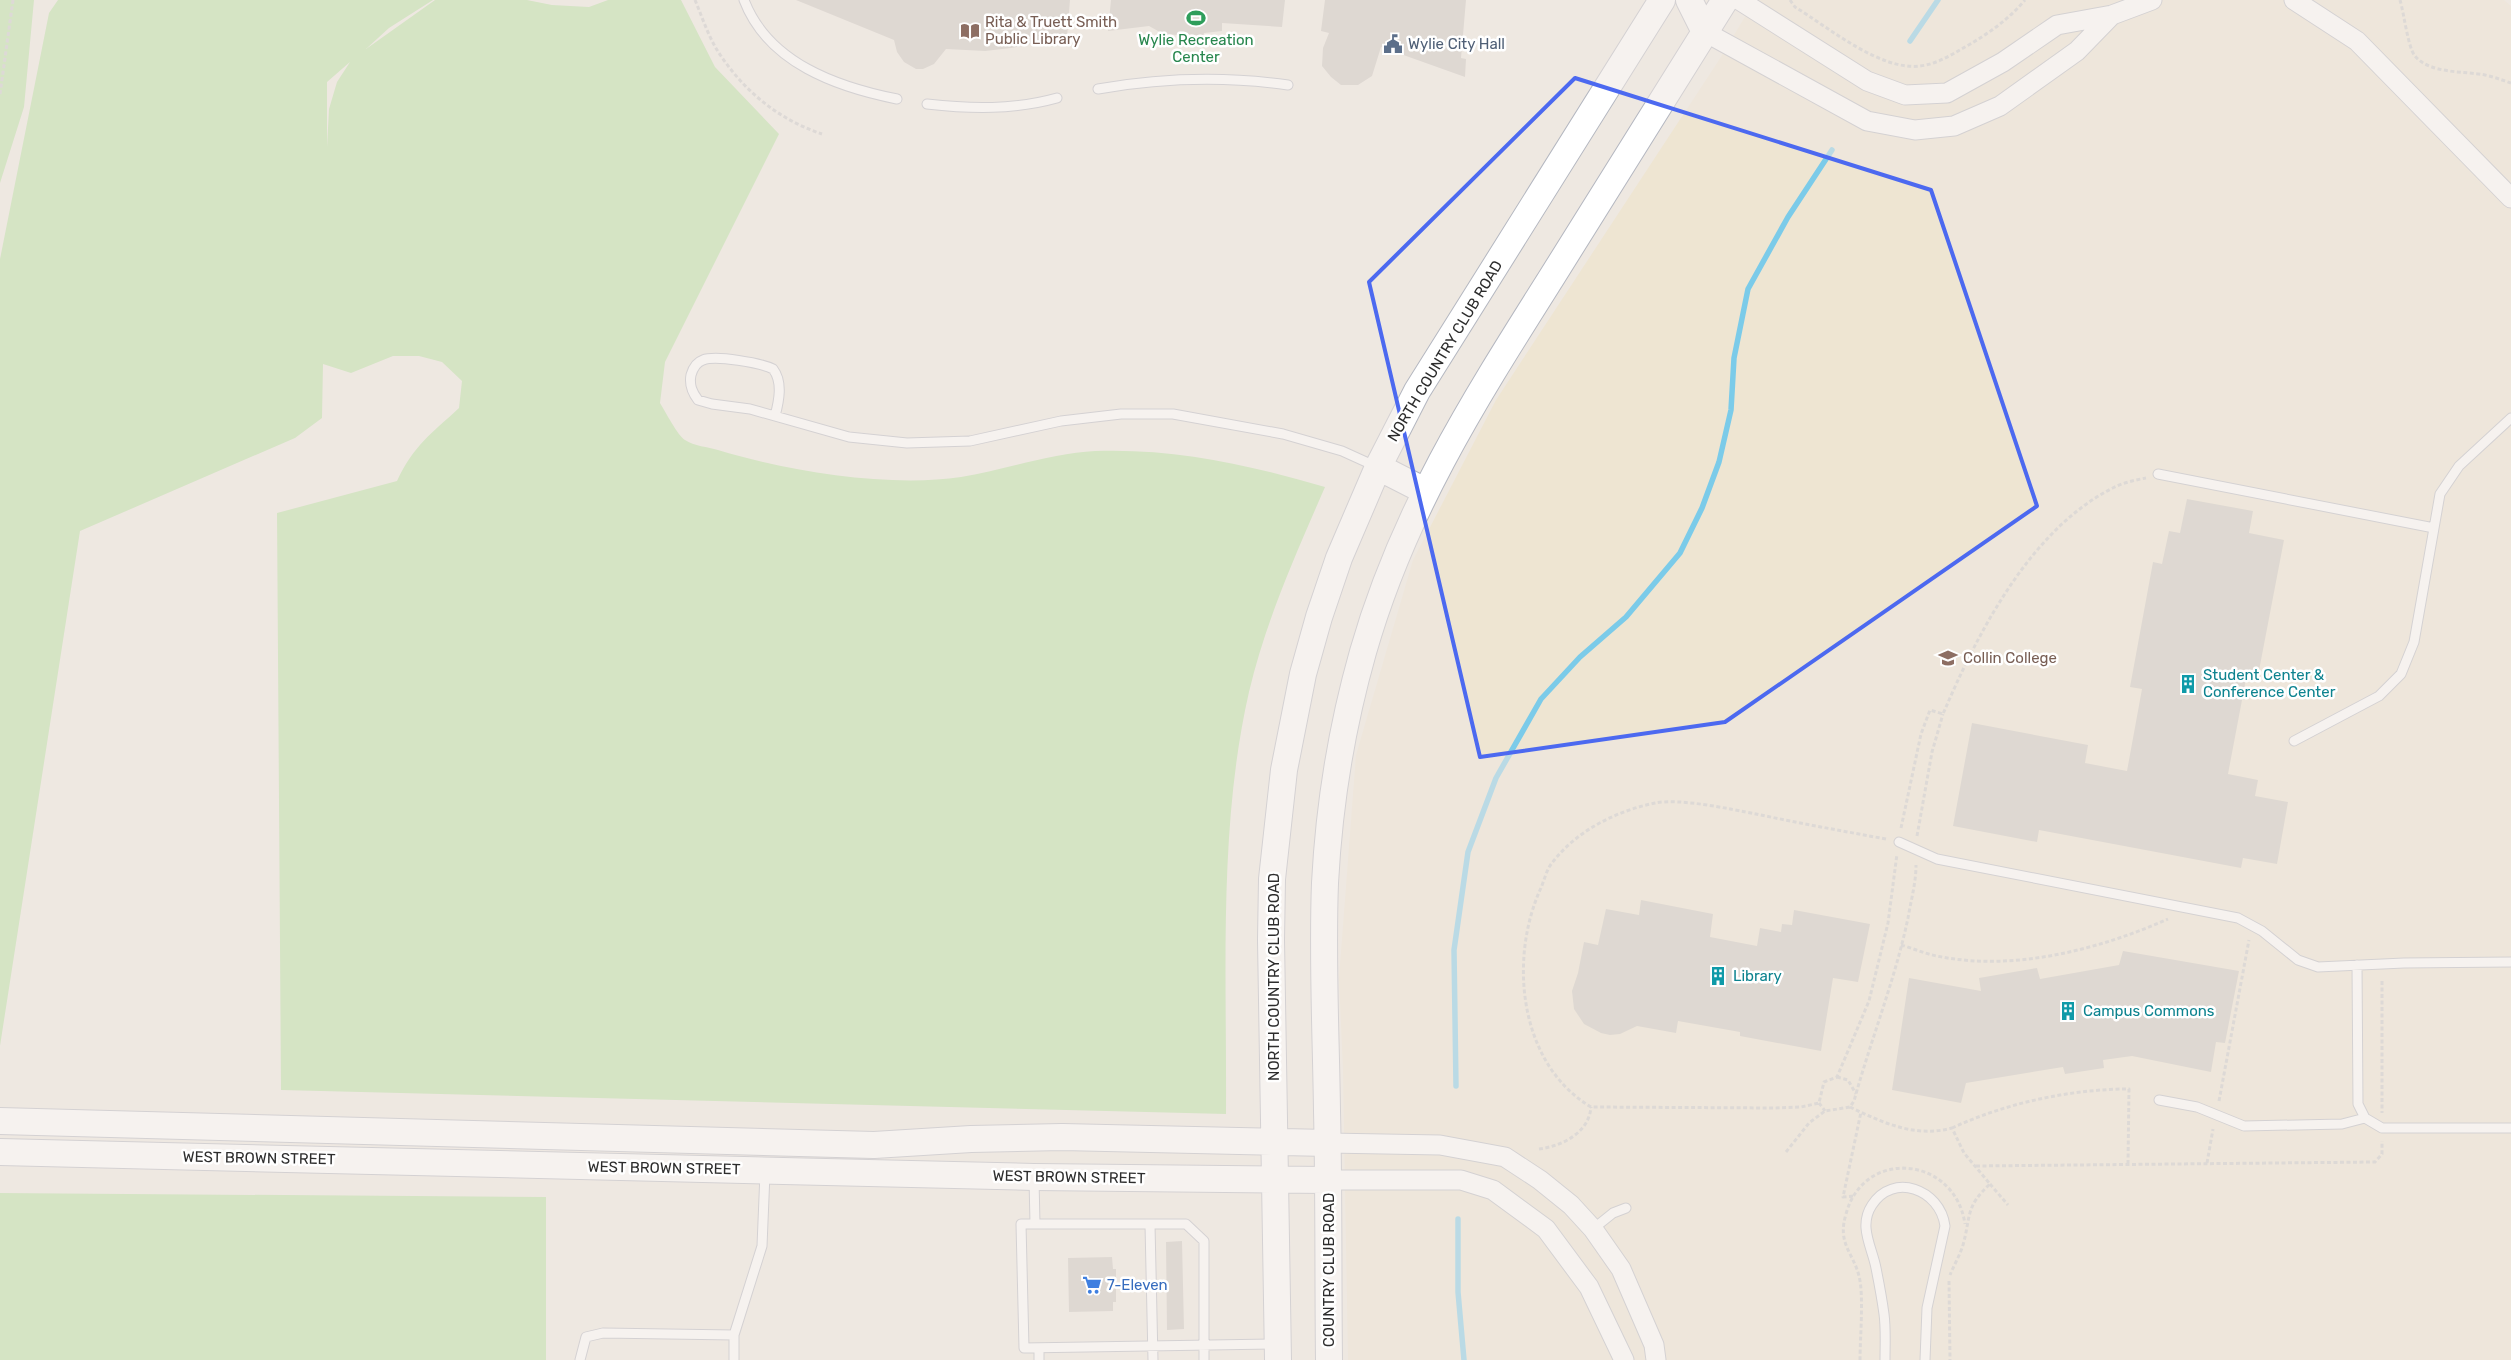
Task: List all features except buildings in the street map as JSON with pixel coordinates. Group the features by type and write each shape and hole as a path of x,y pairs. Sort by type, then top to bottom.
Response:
{"main road":[{"name":"NORTH COUNTRY CLUB ROAD","path":"1278,1352 1272,879 1284,770 1303,674 1319,617 1357,512 1413,399 1662,0"},
{"path":"1689,0 1705,32"},
{"path":"1329,1180 1324,950 1325,884 1329,833 1348,715 1363,652 1387,580 1425,491 1471,405 1725,0"},
{"path":"1378,467 1425,491"},
{"name":"WEST BROWN STREET","path":"0,1122 874,1145 971,1139 1062,1137 1328,1143"},
{"path":"765,1171 772,1162 782,1158 808,1152 874,1145"},
{"name":"WEST BROWN STREET","path":"0,1152 1034,1177 1329,1180"},
{"name":"COUNTRY CLUB ROAD","path":"1329,1180 1329,1360"}],"street":[{"path":"1739,0 1867,81 1905,94 1947,93 2003,62 2057,25 2112,15 2152,0"},
{"path":"2294,0 2357,41 2511,198"},
{"path":"1705,32 1868,121 1915,130 1954,126 2000,106 2077,51 2112,15"},
{"path":"1328,1143 1440,1145 1505,1157 1540,1180 1571,1205 1593,1229 1621,1269 1654,1345 1656,1360"},
{"path":"1329,1180 1462,1180 1494,1190 1546,1229 1589,1287 1624,1360"}],"lane":[{"path":"744,0 760,30 787,57 811,70 852,87 898,99"},
{"path":"1098,89 1146,82 1186,79 1230,79 1288,85"},
{"path":"927,104 976,108 1017,105 1057,98"},
{"path":"775,416 779,391 773,369 761,365 712,358 702,360 695,366 691,375 691,385 698,400 775,416 849,436 890,442 938,443 995,437 1055,422 1121,414 1173,414 1283,434 1342,451 1378,467"},
{"path":"2294,741 2379,696 2401,674 2414,642 2440,494 2459,466 2511,418"},
{"path":"2158,474 2434,528"},
{"path":"1899,842 1937,859 2238,918 2262,931 2298,960 2318,968 2357,964 2511,962"},
{"path":"2357,964 2358,1104 2365,1118 2382,1128 2511,1128"},
{"path":"2159,1100 2197,1107 2216,1113 2244,1126 2342,1124 2365,1118"},
{"path":"734,1360 734,1335 762,1246 765,1171"},
{"path":"1034,1177 1035,1224"},
{"path":"1885,1360 1884,1317 1866,1225 1872,1205 1878,1197 1887,1192 1906,1188 1916,1189 1933,1198 1944,1215 1945,1226 1927,1308 1925,1360"},
{"path":"1593,1229 1613,1214 1626,1208"},
{"path":"1204,1360 1204,1345 1204,1241 1186,1224 1021,1224 1024,1348 1204,1345 1278,1352"},
{"path":"1150,1225 1153,1360"},
{"path":"580,1360 586,1337 603,1333 734,1335"},
{"path":"1039,1348 1039,1360"}],"path":[{"path":"0,94 13,0"},
{"path":"695,0 721,56 765,105 783,118 822,134"},
{"path":"1790,0 1795,7 1868,53 1894,64 1919,66 1941,60 1982,37 2012,16 2025,0"},
{"path":"2400,0 2410,46 2415,56 2424,63 2440,68 2487,75 2511,82"},
{"path":"1786,1152 1809,1123 1825,1111 1850,1106 1856,1094 1902,945 1916,878 1918,824 1932,752 1943,714 1965,661 2009,585 2048,538 2088,504 2117,486 2158,474"},
{"path":"1836,1077 1869,1002 1888,923 1899,842 1921,734 1930,710 1943,714"},
{"path":"1819,1102 1801,1107 1775,1108 1591,1106 1576,1098 1558,1081 1539,1046 1526,1002 1523,960 1531,910 1552,863 1574,842 1597,824 1624,812 1657,803 1726,808 1899,842"},
{"path":"1902,945 1940,957 1973,961 2029,958 2068,952 2117,938 2170,918 2184,908"},
{"path":"2207,1163 2252,926"},
{"path":"1825,1111 1819,1102 1824,1082 1836,1077 1848,1080 1856,1094"},
{"path":"1952,1128 2014,1106 2088,1091 2130,1089 2127,1114 2128,1163"},
{"path":"1539,1149 1564,1144 1577,1134 1590,1116 1591,1106"},
{"path":"1854,1196 1843,1196 1861,1112"},
{"path":"1860,1360 1859,1276 1850,1257 1844,1234 1846,1212 1854,1196 1869,1179 1880,1172 1905,1168 1929,1172 1946,1184 1954,1194 1960,1205 1966,1225"},
{"path":"1990,1184 2008,1205"}],"highlighted area":[{"path":"1575,78 1931,190 2037,506 1725,722 1480,757 1369,282"}],"shaded area":[{"name":"Collin College","path":"1755,0 2504,0 2511,6 2511,1360 1348,1360 1343,1070 1339,978 1356,755 1413,560 1496,400 1719,60"}],"green space":[{"path":"0,0 34,0 24,107 0,183"},
{"path":"58,0 433,0 389,28 366,49 435,0 527,0 552,5 589,7 608,0 681,0 715,67 779,134 665,362 660,403 682,438 697,445 775,465 838,476 871,479 933,480 961,477 1079,452 1125,451 1183,455 1240,465 1325,487 1282,588 1264,639 1249,692 1239,743 1232,795 1226,902 1226,1114 281,1090 277,513 397,481 417,449 459,408 462,381 442,362 419,356 393,356 351,373 323,364 322,418 295,438 80,531 0,1046 0,259 49,13","holes":["350,62 337,82 329,109 327,147 327,82"]},
{"path":"0,1193 546,1197 546,1360 0,1360"}],"waterway":[{"path":"1910,41 1938,0"},
{"path":"1456,1086 1454,950 1468,852 1496,778 1541,699 1580,657 1626,617 1680,553 1702,508 1719,462 1731,410 1734,358 1748,289 1788,217 1832,150"},
{"path":"1458,1219 1458,1292 1464,1360"}],"place":[{"name":"Wylie Recreation Center","path":"1196,18"},
{"name":"Rita & Truett Smith Public Library","path":"970,31"},
{"name":"Wylie City Hall","path":"1393,44"},
{"name":"Collin College","path":"1948,658"},
{"name":"Student Center & Conference Center","path":"2188,684"},
{"name":"Library","path":"1718,976"},
{"name":"Campus Commons","path":"2068,1011"},
{"name":"7-Eleven","path":"1092,1285"}]}
